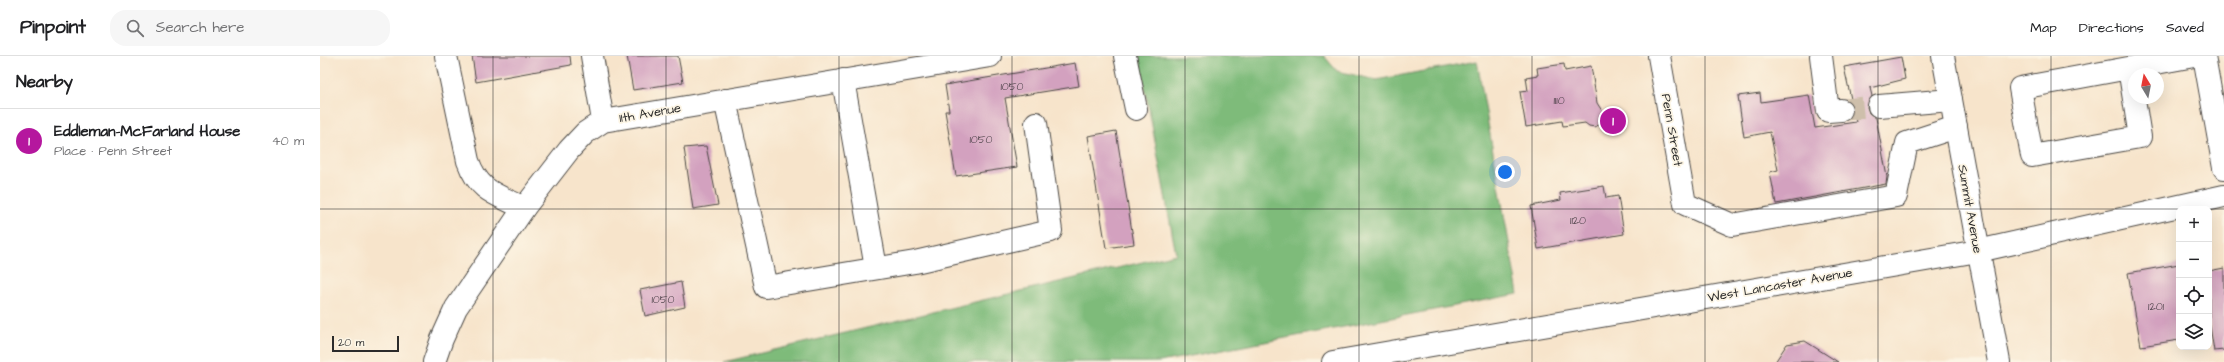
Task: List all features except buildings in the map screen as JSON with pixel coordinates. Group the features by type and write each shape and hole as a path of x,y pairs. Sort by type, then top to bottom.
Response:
{"main road":[{"path":"446,56 468,161 473,176 482,186 524,208"},
{"path":"592,56 603,122"},
{"name":"11th Avenue","path":"434,362 442,339 456,308 524,208 569,150 585,133 603,122 843,80 947,60 990,56"},
{"path":"1125,56 1136,109"},
{"path":"1822,56 1828,111 1841,110"},
{"name":"Summit Avenue","path":"1943,56 1999,362"},
{"path":"2129,68 2140,137 2032,156 2020,88 2194,56"},
{"path":"2204,56 2221,129 2224,168"},
{"name":"Penn Street","path":"1666,57 1684,204 1732,225 1896,196 1908,142 1956,126"},
{"path":"843,80 876,268"},
{"path":"725,100 766,287 915,262 1052,231 1036,123"},
{"path":"1879,106 1951,100"},
{"name":"West Lancaster Avenue","path":"1333,362 1978,251 2224,196"}],"green space":[{"path":"1139,56 1324,56 1337,71 1376,80 1477,61 1518,294 1159,362 724,362 1176,254"}],"tunnel":[{"path":"1841,110 1879,106"}],"place":[{"name":"Eddleman-McFarland House","path":"1613,121"}]}
